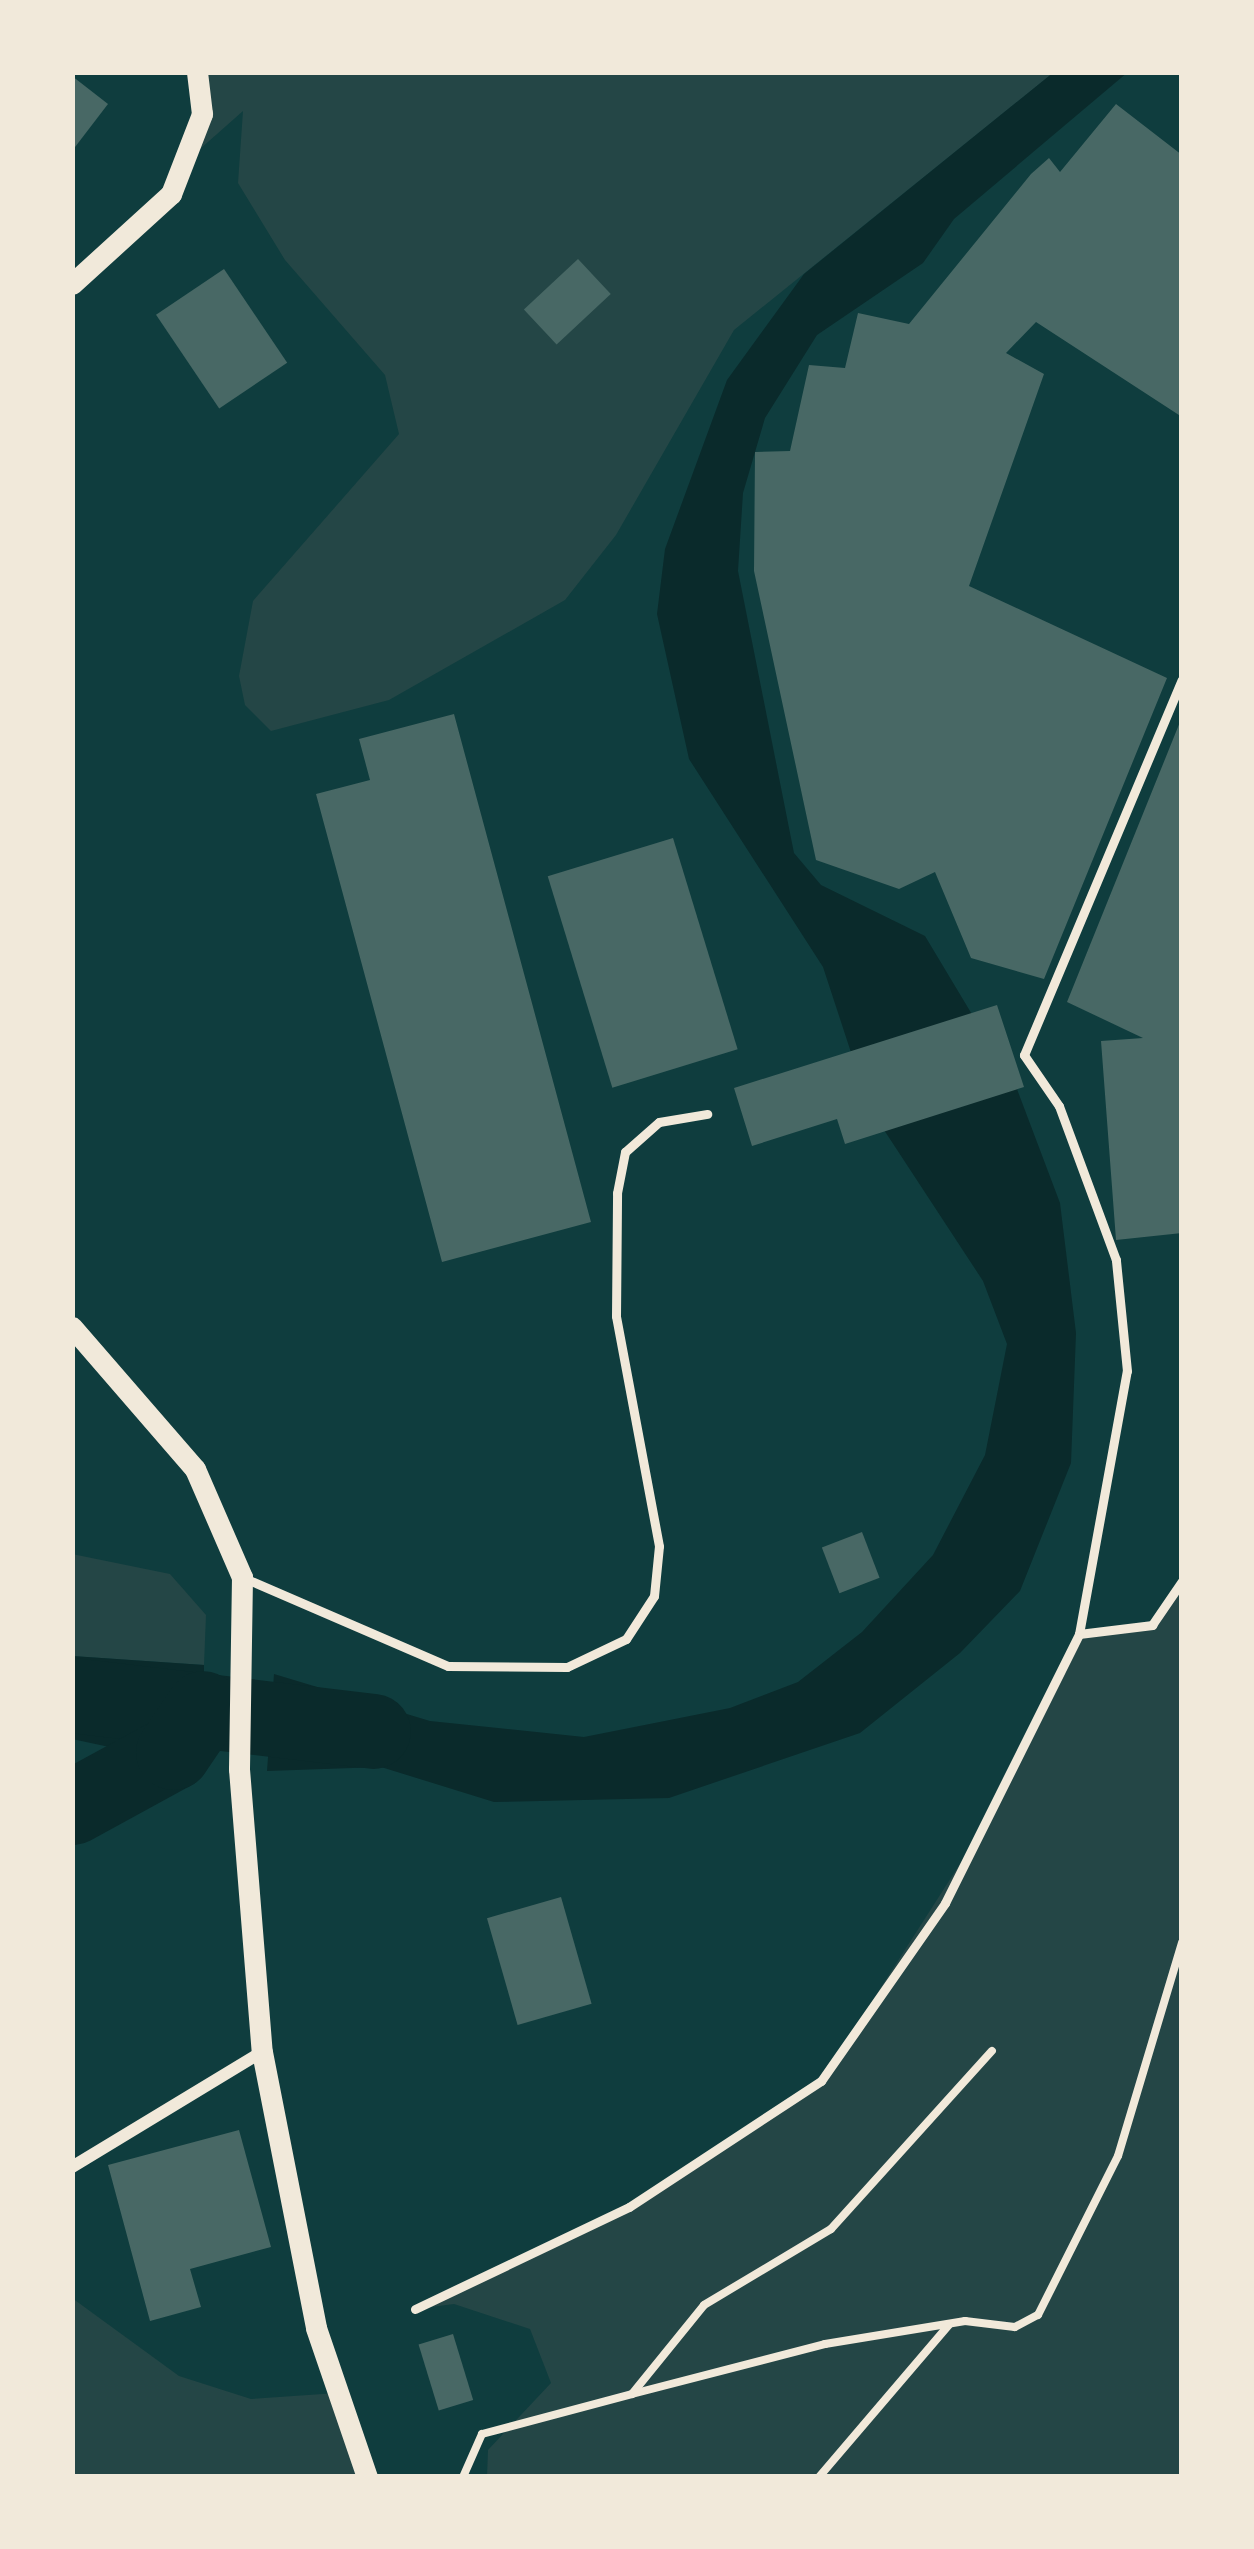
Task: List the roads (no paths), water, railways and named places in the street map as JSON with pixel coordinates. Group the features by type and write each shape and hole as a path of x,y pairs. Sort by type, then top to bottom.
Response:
{"street":[{"path":"72,284 171,194 202,114 197,72"},
{"path":"72,1327 195,1468 242,1577 239,1769 262,2052 316,2328 367,2477"},
{"path":"72,2168 262,2052"}],"lane":[{"path":"416,2309 629,2207 821,2081 945,1903 1079,1634 1127,1371 1116,1260 1059,1106 1024,1055 1182,680"},
{"path":"242,1577 448,1666 567,1667 626,1639 654,1596 659,1546 616,1316 617,1193 625,1152 659,1122 707,1114"},
{"path":"1079,1634 1152,1625 1182,1580"}],"waterway":[{"path":"72,1695 373,1731"},
{"path":"72,1807 173,1752 203,1708"}]}
